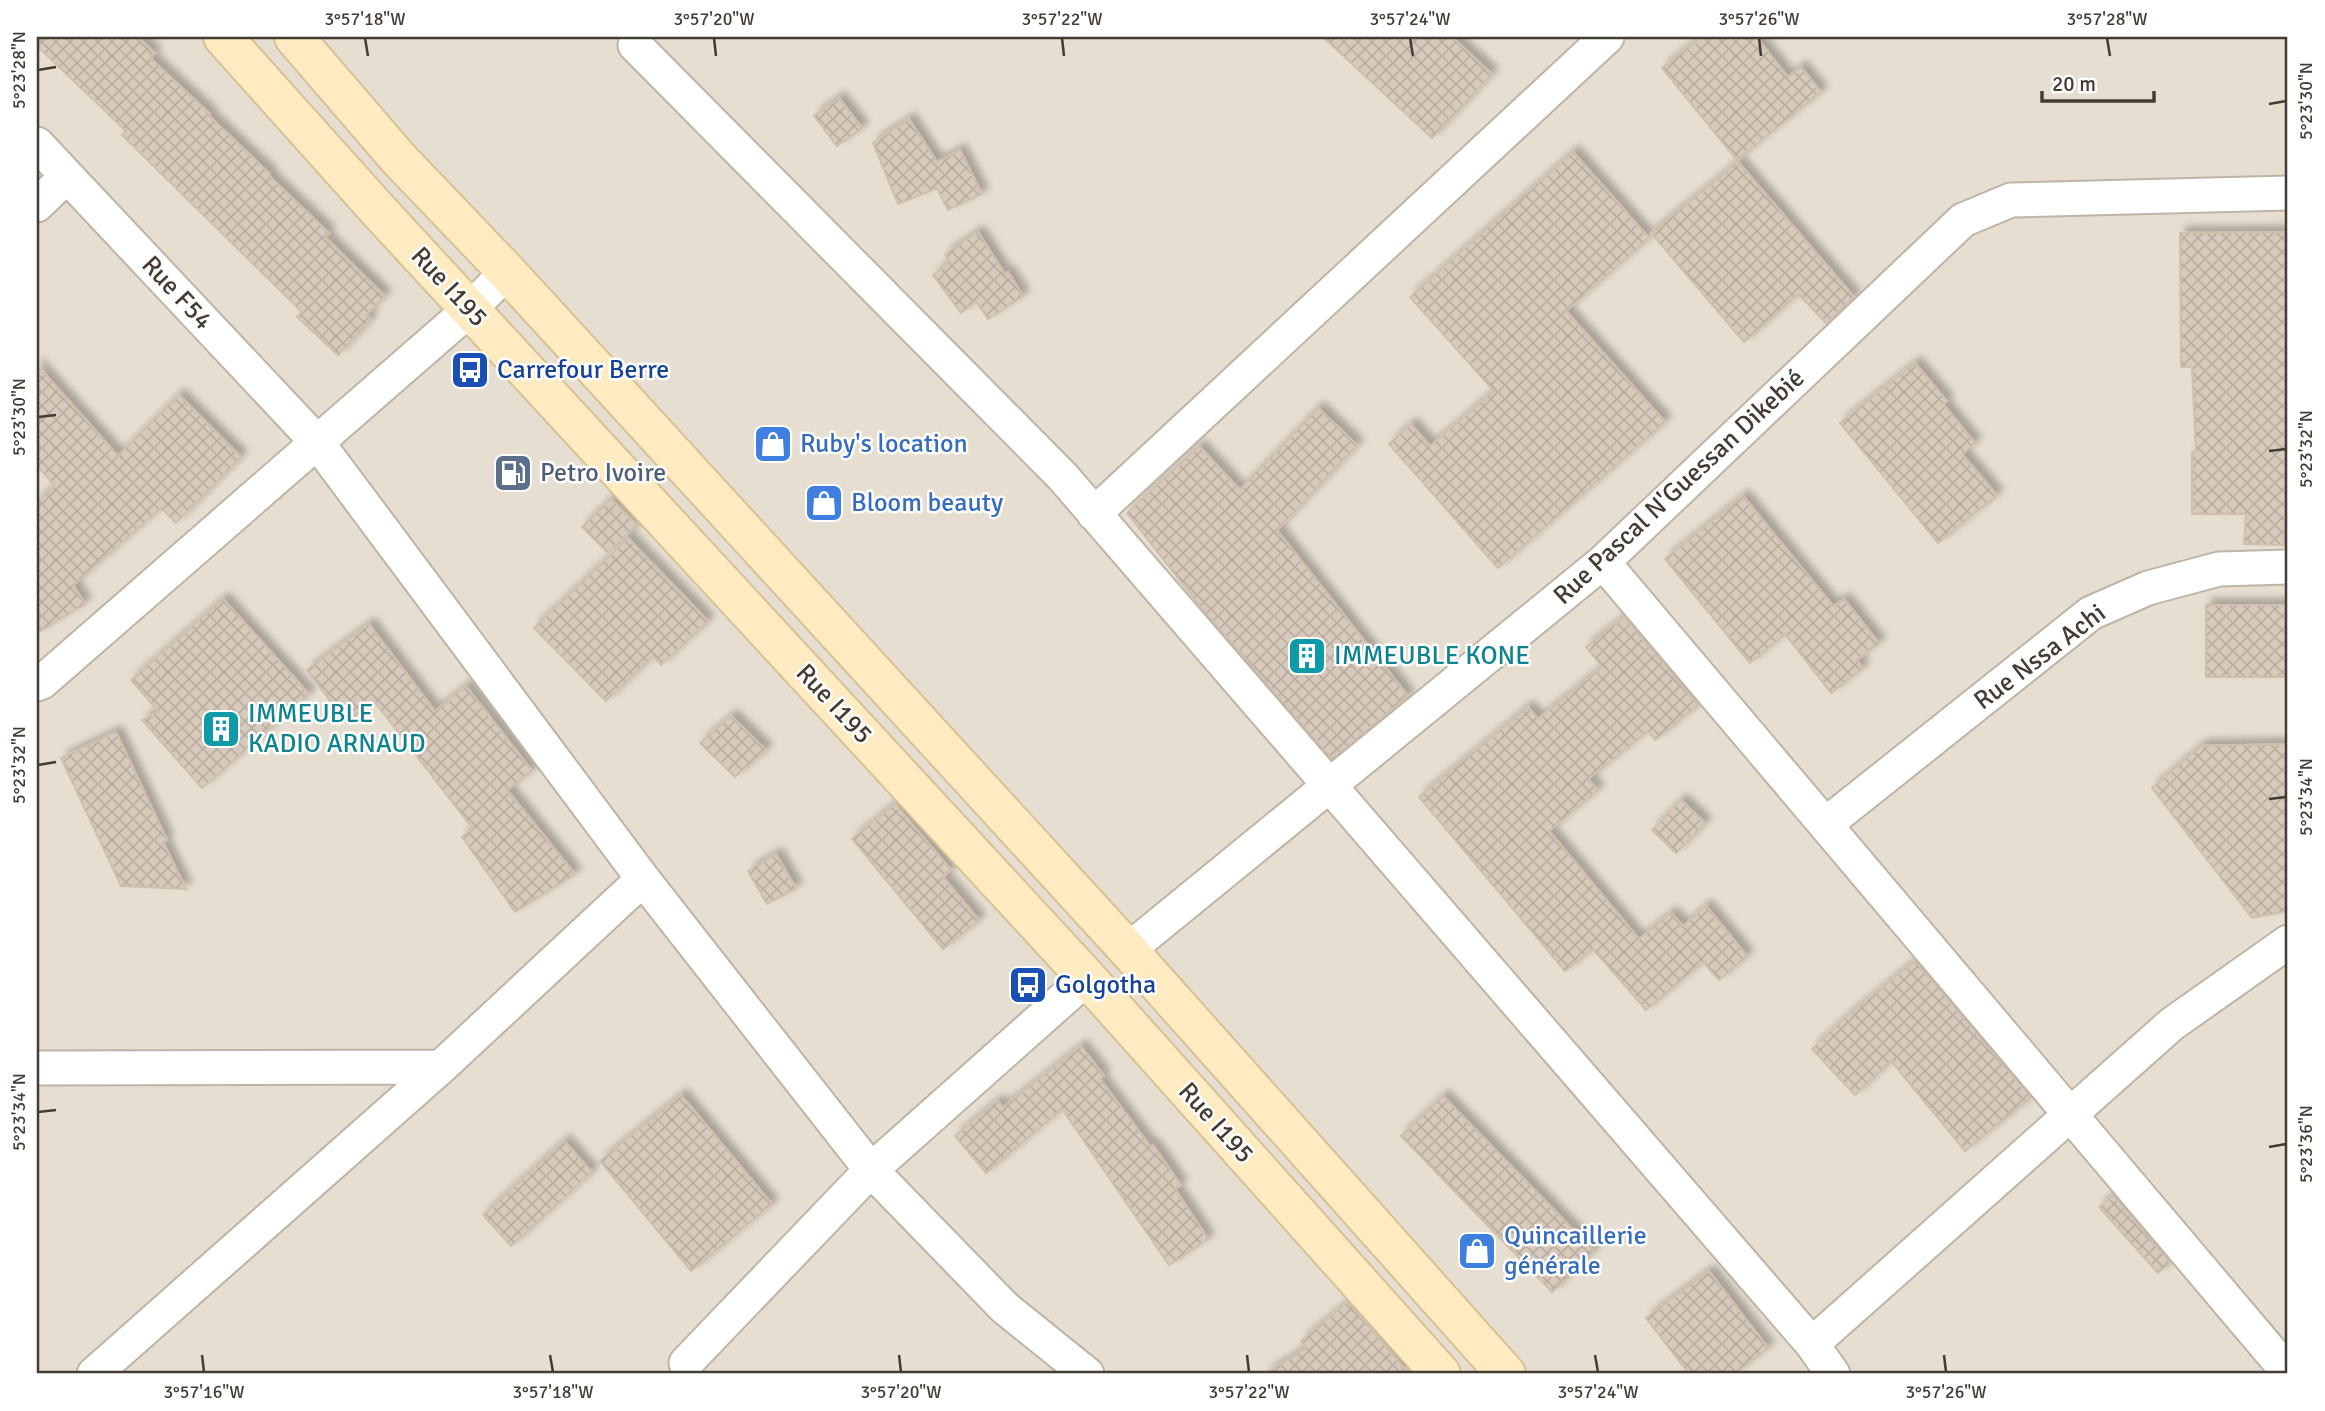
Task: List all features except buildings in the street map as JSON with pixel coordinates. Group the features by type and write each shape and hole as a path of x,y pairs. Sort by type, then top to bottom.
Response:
{"main road":[{"name":"Rue I195","path":"223,37 1087,978 1441,1374"},
{"name":"Rue I195","path":"294,37 398,158 507,272 1128,950 1506,1374"}],"street":[{"path":"1094,514 1607,37"},
{"path":"635,44 1063,477 1812,1344 1833,1374"},
{"name":"Rue F54","path":"37,144 317,442 643,879 871,1170 1005,1308 1087,1374"},
{"path":"37,205 67,176"},
{"name":"Rue Pascal N'Guessan Dikebié","path":"1128,950 1603,562 1964,219 2011,200 2288,193"},
{"path":"37,684 470,309 507,272"},
{"path":"1603,562 2288,1372"},
{"name":"Rue Nssa Achi","path":"1826,824 2091,613 2148,588 2219,569 2288,567"},
{"path":"94,1374 441,1067 643,879"},
{"path":"1812,1344 2172,1024 2288,942"},
{"path":"685,1363 871,1170 1087,978"},
{"path":"37,1068 441,1067"}],"shaded area":[{"path":"37,37 2288,37 2288,1374 37,1374"}],"place":[{"name":"Carrefour Berre","path":"470,370"},
{"name":"Ruby's location","path":"773,444"},
{"name":"Petro Ivoire","path":"513,473"},
{"name":"Bloom beauty","path":"824,503"},
{"name":"IMMEUBLE KONE","path":"1307,656"},
{"name":"IMMEUBLE KADIO ARNAUD","path":"221,729"},
{"name":"Golgotha","path":"1028,985"},
{"name":"Quincaillerie générale","path":"1477,1251"}]}
